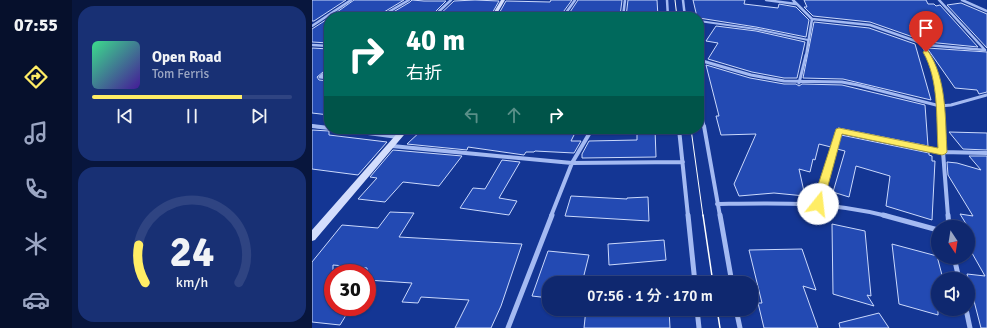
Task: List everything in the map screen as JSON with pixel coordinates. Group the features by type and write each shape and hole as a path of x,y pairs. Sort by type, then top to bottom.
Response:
{"street":[{"path":"333,12 351,0"},
{"path":"389,12 409,0"},
{"path":"438,12 451,0"},
{"path":"496,12 503,0"},
{"path":"567,12 575,0"},
{"path":"624,12 625,0"},
{"path":"667,0 668,12"},
{"path":"683,0 685,12"},
{"path":"766,0 796,4"},
{"path":"793,0 812,18 870,25 920,43 986,51"},
{"path":"939,0 986,51"},
{"path":"962,0 987,11"},
{"path":"312,26 324,18"},
{"path":"799,83 807,53 812,18"},
{"path":"920,43 931,61 936,80 940,106 942,152 948,220"},
{"path":"312,45 324,46"},
{"path":"704,61 751,75 799,83 842,82 858,85 940,106 951,105 987,95"},
{"path":"704,125 731,276"},
{"path":"312,126 324,127"},
{"path":"818,204 839,131 942,152 987,153"},
{"path":"376,134 399,137"},
{"path":"312,237 401,134"},
{"path":"508,328 572,163 589,134"},
{"path":"680,134 693,276"},
{"path":"392,146 572,163 683,162"},
{"path":"718,204 818,204 852,208 931,228"},
{"path":"698,316 699,328"},
{"path":"737,316 740,328"},
{"path":"967,316 970,328"}],"lane":[{"path":"704,22 756,29 808,40"}],"building":[{"path":"312,0 346,0 328,12 324,12 324,14 312,21"},
{"path":"354,0 404,0 384,12 337,12"},
{"path":"412,0 446,1 435,12 393,12"},
{"path":"551,0 572,0 563,12 500,12 506,1 550,2"},
{"path":"578,0 622,0 620,12 570,12"},
{"path":"628,0 657,0 658,12 627,12"},
{"path":"693,0 745,0 744,4 778,8 779,4 796,7 809,20 806,37 704,19 704,12 696,12"},
{"path":"804,0 926,0 928,4 934,4 936,6 940,5 978,47 920,40 910,25 913,37 870,22 813,16 804,7 807,7"},
{"path":"454,1 499,1 493,12 442,12"},
{"path":"961,3 987,14 987,48 947,5"},
{"path":"324,21 324,43 312,42 312,29"},
{"path":"814,22 869,28 915,44 931,100 843,79 803,78"},
{"path":"716,26 756,31 805,42 797,78 784,78 752,72 708,59 718,43 706,41"},
{"path":"312,48 324,49 324,71 317,77 319,80 324,80 324,114 312,113"},
{"path":"927,48 987,52 987,92 979,94 977,90 955,88"},
{"path":"706,65 750,78 784,84 796,84 799,86 802,84 842,85 925,105 928,146 838,128 831,147 819,144 810,172 799,169 805,196 774,193 739,196 734,184 756,134 721,135 716,116 719,116"},
{"path":"312,130 324,131 324,134 329,135 387,142 358,175 312,169"},
{"path":"949,132 987,133 987,150 963,149"},
{"path":"418,134 574,134 571,141 581,141 574,153 535,151 526,152 524,155 468,147 467,150 407,144"},
{"path":"637,134 655,134 656,157 582,158 582,154 589,141 637,140"},
{"path":"841,135 929,153 929,155 932,156 932,161 935,161 932,220 886,206 890,176 856,166 849,197 833,192 845,151 837,149"},
{"path":"393,150 462,156 439,186 403,182 385,202 358,199 377,178 370,177"},
{"path":"969,156 987,156 987,328 981,328 975,305 975,275 985,276 975,258 975,220 964,220 960,214 973,216 948,175 947,162 957,163 981,170"},
{"path":"502,160 520,162 499,198 517,201 509,215 460,208 473,188 485,189"},
{"path":"571,196 627,199 648,197 649,221 565,216"},
{"path":"390,212 414,213 399,237 522,244 501,306 491,328 455,328 469,300 421,297 418,303 402,302 412,283 376,281 376,264 324,264 324,316 346,316 340,325 312,322 312,262 342,225 378,228"},
{"path":"832,224 865,231 871,296 867,295 874,306 833,294"},
{"path":"664,240 666,260 609,265 608,244"},
{"path":"892,244 931,254 931,264 939,264 941,272 931,272 931,313 899,304"},
{"path":"802,249 816,290 803,286 818,328 764,328 758,303 762,303 758,287 758,276 755,276 749,250"},
{"path":"548,251 589,255 584,276 542,276 542,297 532,296"},
{"path":"879,313 889,328 840,328 839,323"},
{"path":"585,316 669,316 670,328 584,328"}],"tram line":[{"path":"675,0 676,12"},
{"path":"692,134 703,216"},
{"path":"703,215 712,276"},
{"path":"718,316 720,328"}],"route":[{"path":"818,204 839,131 942,152 940,106 936,80 931,61 926,52"}]}
